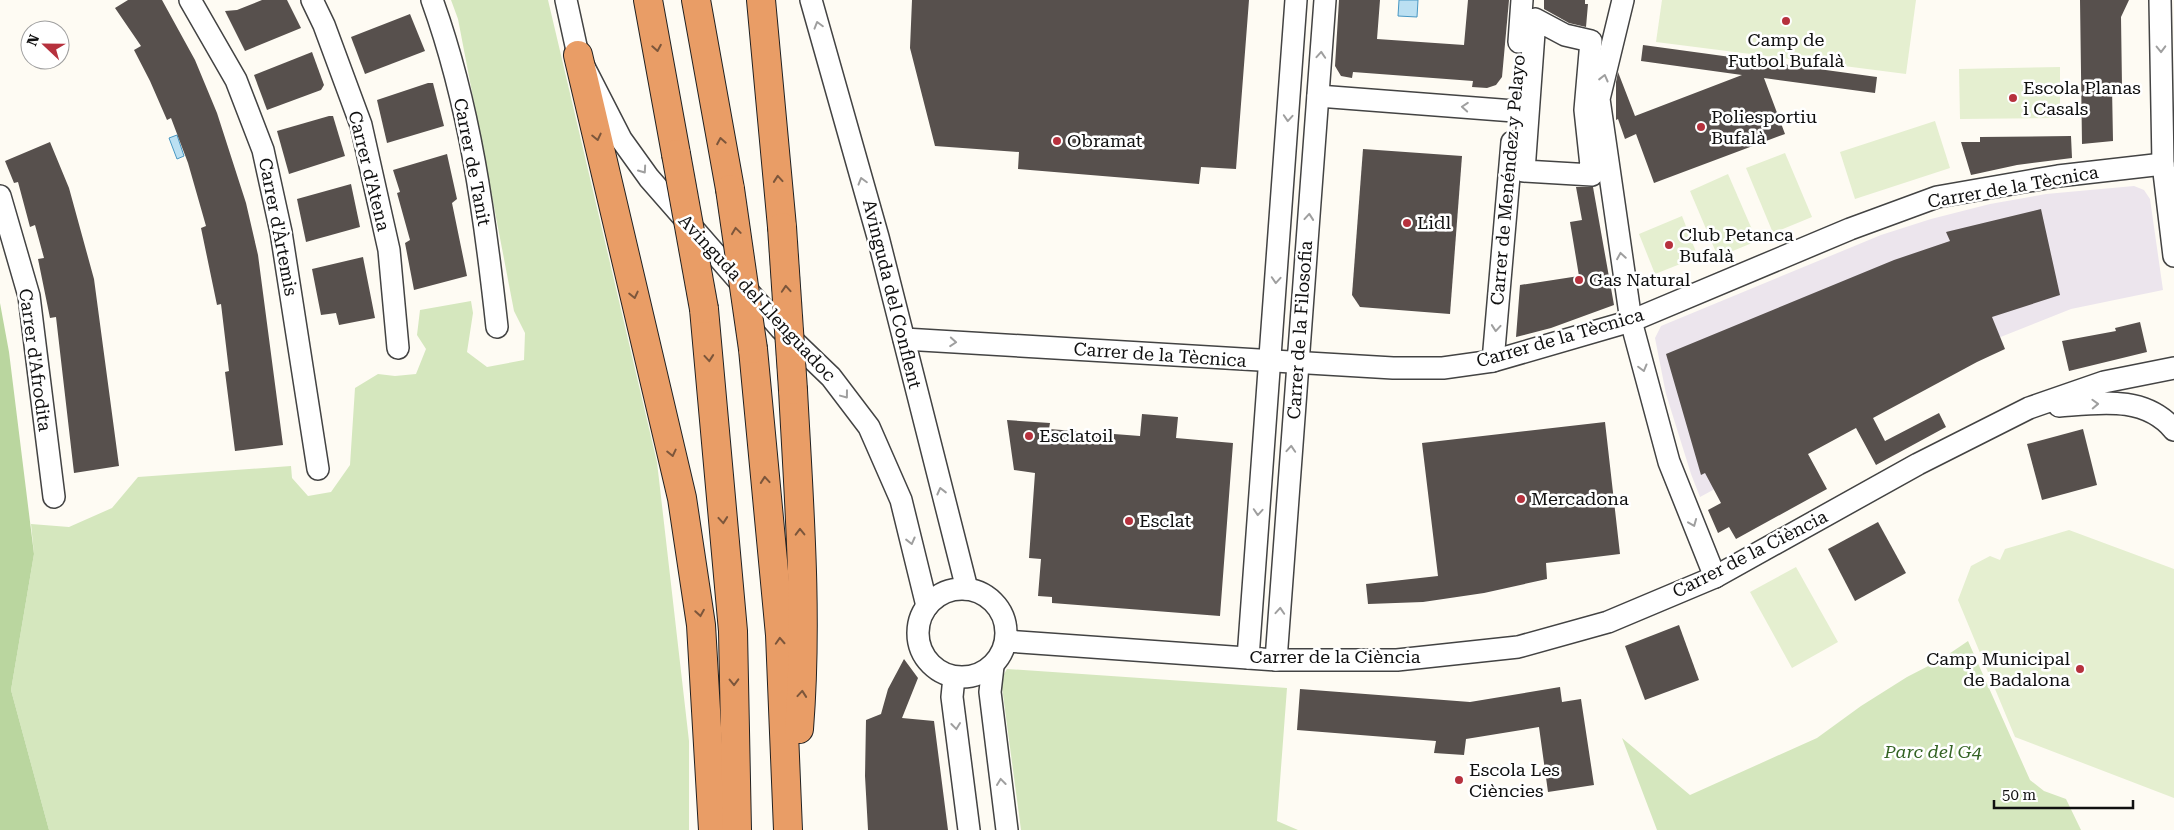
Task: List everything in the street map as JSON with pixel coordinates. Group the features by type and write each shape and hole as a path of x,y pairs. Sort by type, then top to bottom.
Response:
{"highway":[{"path":"648,0 704,309 733,631 737,830"},
{"path":"696,0 730,189 753,349 780,635 789,830"},
{"path":"761,0 782,227 800,522 803,674 789,830"},
{"path":"578,55 682,498 701,625 713,830"}],"street":[{"name":"Carrer d'Àrtemis","path":"190,0 236,80 263,150 281,232 318,469"},
{"name":"Carrer d'Atena","path":"312,0 324,25 360,125 389,250 398,348"},
{"name":"Carrer de Tanit","path":"432,0 448,44 473,155 489,252 497,328"},
{"name":"Avinguda del Llenguadoc","path":"566,0 578,55 621,139 649,178 781,329 831,376 869,427 901,500 927,606"},
{"name":"Avinguda del Conflent","path":"811,0 868,201 967,589"},
{"name":"Carrer de la Filosofia","path":"1248,658 1296,0"},
{"name":"Carrer de la Filosofia","path":"1276,660 1325,0"},
{"name":"Carrer de Menéndez y Pelayo","path":"1493,361 1522,0"},
{"path":"1623,0 1599,99 1631,321 1669,462 1715,577"},
{"path":"2160,0 2162,164 2174,256"},
{"path":"1535,19 1565,34 1591,41 1585,110 1592,175 1524,171 1535,19"},
{"path":"1318,96 1514,111"},
{"name":"Carrer de la Tècnica","path":"904,339 1270,362 1443,368 1493,361 1631,321 1850,229 1937,197 2058,176 2162,164"},
{"name":"Carrer d'Afrodita","path":"0,196 29,296 54,496"},
{"name":"Carrer de la Ciència","path":"1006,641 1276,660 1397,660 1518,647 1608,622 1715,577 1918,464 2029,408 2104,382 2174,368"},
{"name":"Carrer de la Ciència","path":"2029,408 2085,404 2136,405 2159,414 2174,430"},
{"path":"967,589 978,591 997,606 1006,623 1006,641 1001,655 993,666 981,674 969,678 954,677 936,670 929,663 920,650 918,627 927,606 937,597 950,590 967,589"},
{"path":"993,666 990,692 1007,830"},
{"path":"954,677 952,697 969,830"}],"shaded area":[{"path":"2134,186 2144,190 2150,199 2163,290 2071,309 1983,344 1700,497 1666,394 1655,338 1661,326 1881,235 1931,219 1990,204 2046,194"}],"green space":[{"path":"451,0 548,0 657,462 689,741 689,830 49,830 11,690 34,554 31,524 69,527 112,508 138,477 291,466 292,478 308,496 331,492 350,465 355,388 378,374 395,376 416,374 426,349 417,335 420,310 471,301 473,313 467,352 487,367 524,360 525,333 514,311 458,19"},
{"name":"Camp de Futbol Bufalà","path":"1662,0 1916,0 1906,74 1656,42"},
{"path":"2060,67 2060,118 1960,119 1959,69"},
{"path":"1935,121 1950,168 1855,199 1840,152"},
{"path":"1785,153 1812,217 1773,233 1746,168"},
{"path":"1728,174 1757,241 1718,257 1690,191"},
{"name":"Club Petanca Bufalà","path":"1682,216 1698,257 1655,274 1639,234"},
{"path":"0,303 9,352 34,554 11,690 49,830 0,830"},
{"name":"Camp Municipal de Badalona","path":"2069,530 2174,569 2174,798 2015,737 1958,600 1971,566 1990,556 2000,560 2005,549"},
{"path":"1796,567 1838,642 1792,668 1750,592"},
{"name":"Parc del G4","path":"1968,641 2030,780 2044,791 2066,799 2081,830 1657,830 1622,738 1690,795 1817,738 1861,706 1907,677 1940,660"},
{"path":"1007,669 1287,688 1277,821 1298,830 1021,830 1002,687 1004,674"}],"water":[{"path":"1399,0 1418,0 1417,17 1398,16"},
{"path":"177,135 184,156 177,159 169,138"}],"building":[{"path":"128,0 162,0 195,60 217,113 246,203 258,255 283,445 235,451 225,372 229,371 221,304 217,305 201,228 206,226 188,163 171,118 167,120 134,50 141,46 115,8"},
{"path":"262,0 287,0 301,28 245,51 225,11 237,10"},
{"path":"912,0 1249,0 1236,169 1201,167 1199,184 1018,169 1019,152 935,146 910,48"},
{"path":"1339,0 1380,0 1377,39 1464,45 1468,0 1509,0 1502,77 1496,85 1487,88 1472,87 1473,81 1353,72 1352,78 1341,76 1335,66"},
{"path":"1544,0 1585,0 1585,4 1588,4 1586,27 1569,23 1544,9"},
{"path":"2080,0 2129,0 2121,17 2122,87 2112,87 2113,141 2082,144"},
{"path":"410,14 425,51 365,74 351,37"},
{"name":"Poliesportiu Bufalà","path":"1643,45 1877,77 1875,93 1764,78 1785,134 1654,183 1636,134 1625,139 1618,119 1616,120 1616,82 1618,72 1635,116 1742,75 1641,61"},
{"path":"312,52 324,85 321,90 267,110 254,75"},
{"path":"433,83 444,126 387,143 377,100"},
{"path":"333,116 345,156 289,174 277,131"},
{"path":"2071,136 2072,158 2017,165 1971,175 1961,142 1980,142 1980,137"},
{"path":"50,142 69,188 94,279 119,466 74,473 56,317 50,318 38,259 44,258 35,225 30,227 18,182 14,183 5,161"},
{"name":"Lidl","path":"1363,149 1462,156 1450,314 1360,307 1352,295"},
{"path":"447,154 457,199 452,203 467,276 414,290 405,243 410,240 397,193 400,192 393,170"},
{"path":"351,184 360,227 306,242 297,199"},
{"name":"Gas Natural","path":"1576,187 1593,187 1614,305 1551,328 1516,337 1520,285 1579,276 1570,222 1582,220"},
{"path":"2041,209 2060,295 1992,317 2005,349 1873,418 1885,441 1939,413 1946,427 1876,465 1856,428 1808,454 1827,489 1736,539 1729,527 1718,533 1708,510 1721,503 1705,473 1701,475 1666,354 1894,260 1950,241 1946,232"},
{"path":"363,257 375,318 339,325 336,313 321,315 312,269"},
{"path":"2140,322 2147,352 2069,371 2062,341 2116,331 2115,328"},
{"name":"Esclat","path":"1142,414 1178,417 1176,438 1233,443 1220,616 1052,603 1052,597 1038,596 1041,559 1029,558 1035,473 1014,470 1007,420 1050,423 1049,429 1140,436"},
{"name":"Mercadona","path":"1605,422 1620,554 1546,563 1547,579 1484,593 1423,602 1368,604 1366,584 1438,576 1422,443"},
{"path":"2083,429 2097,485 2042,500 2027,444"},
{"path":"1878,522 1906,573 1855,601 1828,549"},
{"path":"1679,625 1699,680 1645,700 1625,646"},
{"path":"904,659 918,678 902,718 934,721 948,830 868,830 865,776 866,720 881,714 888,689"},
{"path":"1560,687 1562,702 1581,699 1594,785 1548,792 1539,727 1466,739 1464,755 1434,753 1436,741 1297,730 1300,689 1470,702"}],"place":[{"name":"Camp de Futbol Bufalà","path":"1786,21"},
{"name":"Escola Planas i Casals","path":"2013,98"},
{"name":"Poliesportiu Bufalà","path":"1701,127"},
{"name":"Obramat","path":"1057,141"},
{"name":"Lidl","path":"1407,223"},
{"name":"Club Petanca Bufalà","path":"1669,245"},
{"name":"Gas Natural","path":"1579,280"},
{"name":"Esclatoil","path":"1029,436"},
{"name":"Mercadona","path":"1521,499"},
{"name":"Esclat","path":"1129,521"},
{"name":"Camp Municipal de Badalona","path":"2080,669"},
{"name":"Escola Les Ciències","path":"1459,780"}]}
